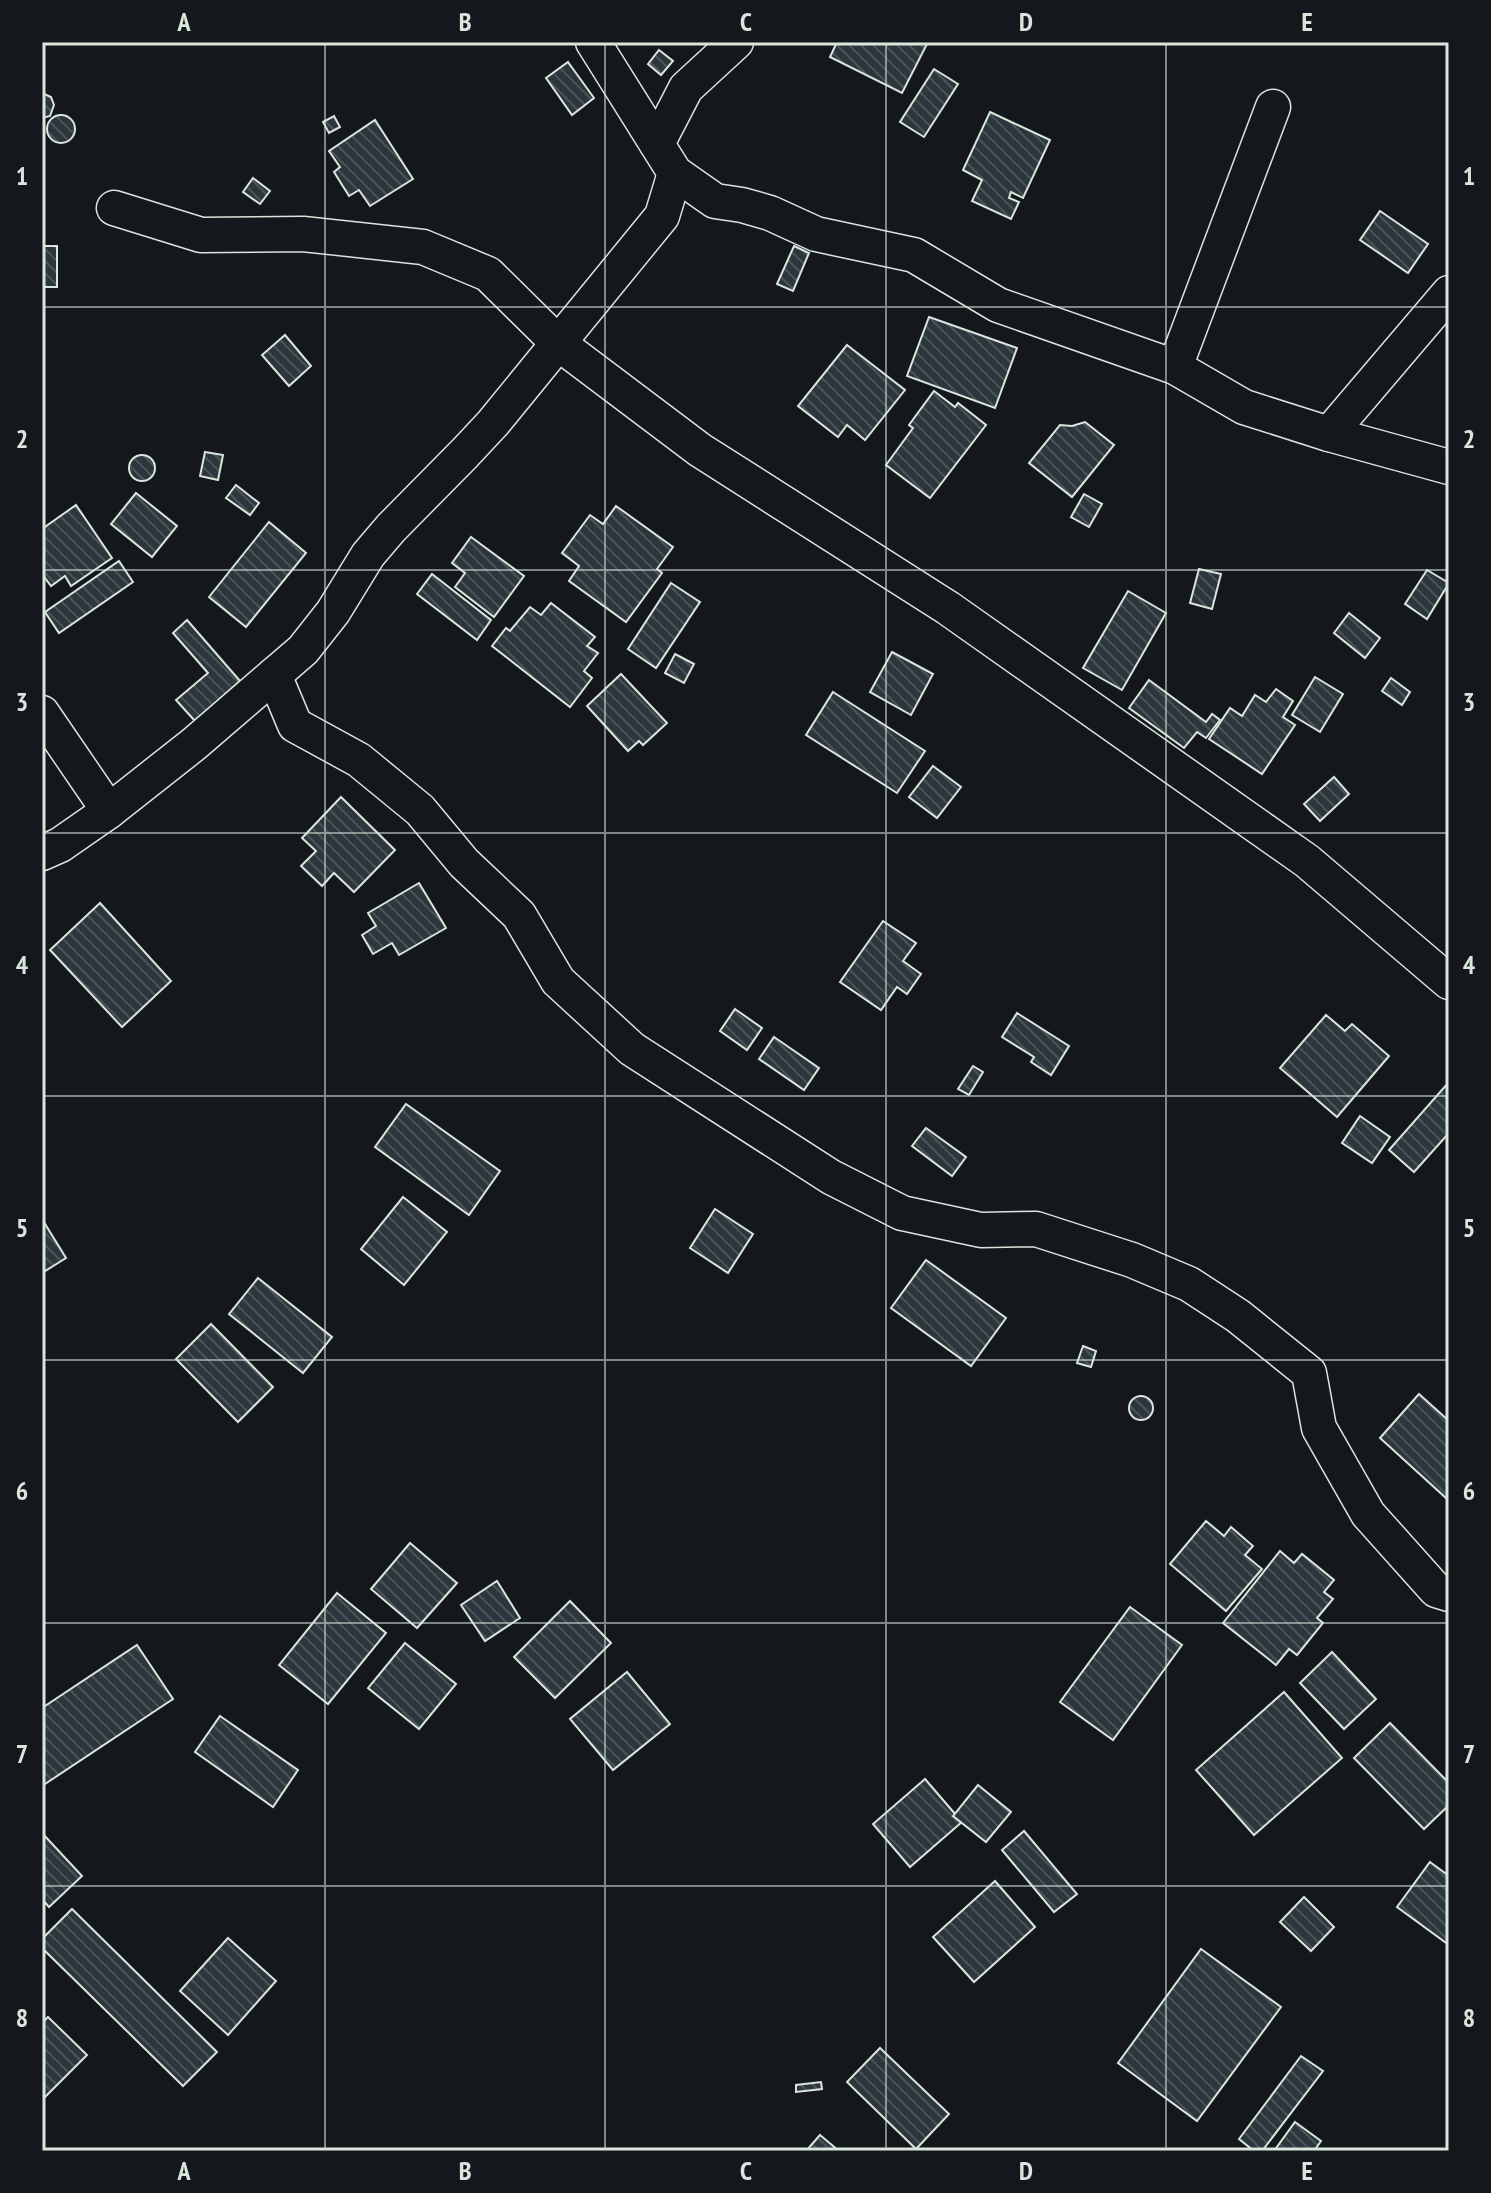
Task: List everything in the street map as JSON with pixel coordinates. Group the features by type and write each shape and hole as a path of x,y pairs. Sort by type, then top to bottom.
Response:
{"street":[{"path":"593,42 675,173 715,201"},
{"path":"657,144 686,88 736,42"},
{"path":"1175,367 1273,107"},
{"path":"42,853 60,845 109,811 194,744 303,650 333,612 368,555 465,453 662,216 675,173"},
{"path":"662,216 715,201 742,205 770,213 816,234 914,255 998,305 1175,367 1244,407 1449,467"},
{"path":"114,208 201,235 303,234 423,247 488,274 558,343 700,450 948,608 1307,861 1449,982"},
{"path":"1329,434 1449,293"},
{"path":"274,675 295,725 359,760 420,810 464,863 519,915 558,981 632,1049 831,1177 902,1213 981,1230 1036,1229 1132,1260 1189,1284 1238,1316 1309,1373 1319,1428 1368,1514 1436,1590 1449,1594"},
{"path":"42,713 109,811"}],"building":[{"path":"837,42 928,42 902,93 830,57"},
{"path":"659,50 673,61 661,75 648,64"},
{"path":"568,62 594,98 572,115 546,78"},
{"path":"934,69 958,84 924,137 900,122"},
{"path":"42,93 51,97 54,105 50,116 42,118"},
{"path":"990,112 1050,140 1023,198 1011,192 1009,198 1019,202 1011,219 972,201 982,180 963,170"},
{"path":"61,115 71,119 75,129 71,139 61,143 51,139 47,129 51,119"},
{"path":"334,116 340,127 329,133 323,122"},
{"path":"375,120 413,179 370,206 359,190 349,196 334,172 340,167 329,151"},
{"path":"253,178 270,191 260,204 243,192"},
{"path":"1380,211 1428,244 1408,273 1360,240"},
{"path":"42,246 57,246 57,287 42,287"},
{"path":"794,246 809,253 793,291 777,284"},
{"path":"929,317 1017,348 995,408 907,376"},
{"path":"285,335 311,366 289,386 262,355"},
{"path":"847,345 905,390 865,440 847,425 838,437 798,406"},
{"path":"934,391 955,407 958,403 986,425 930,498 886,465 913,428 909,425"},
{"path":"1085,422 1114,445 1072,497 1029,463 1060,425 1072,426"},
{"path":"205,452 223,455 218,480 200,476"},
{"path":"142,455 151,459 155,468 151,477 142,481 133,477 129,468 133,459"},
{"path":"236,485 259,503 250,515 226,498"},
{"path":"136,493 177,526 152,557 111,524"},
{"path":"1084,494 1102,504 1089,527 1071,517"},
{"path":"76,505 112,558 71,586 65,576 51,586 42,574 42,529"},
{"path":"616,506 673,547 657,569 662,573 626,622 569,581 579,566 562,553 590,515 603,524"},
{"path":"269,522 306,553 246,627 209,597"},
{"path":"471,537 524,576 494,617 455,587 465,573 452,563"},
{"path":"119,561 133,582 59,633 45,612"},
{"path":"1199,569 1221,574 1212,609 1190,603"},
{"path":"1427,570 1449,583 1427,619 1405,604"},
{"path":"432,574 491,620 477,640 417,594"},
{"path":"671,583 700,602 656,668 628,649"},
{"path":"1128,591 1166,613 1122,690 1083,668"},
{"path":"551,603 595,637 587,646 598,653 584,671 592,678 570,707 492,646 506,628 510,631 530,607 541,615"},
{"path":"1349,613 1380,638 1365,658 1334,633"},
{"path":"187,620 240,681 195,721 176,700 208,673 173,633"},
{"path":"892,652 933,674 911,715 870,692"},
{"path":"675,654 694,664 684,683 665,673"},
{"path":"621,674 667,723 643,745 639,741 628,751 587,706"},
{"path":"1315,677 1343,694 1320,732 1292,715"},
{"path":"1391,678 1410,692 1402,705 1382,691"},
{"path":"1149,680 1206,722 1212,714 1220,720 1206,738 1197,732 1184,748 1129,708"},
{"path":"1276,689 1293,701 1283,717 1295,725 1262,774 1209,739 1230,708 1242,716 1255,695 1266,702"},
{"path":"833,692 925,751 897,793 806,735"},
{"path":"933,766 961,787 937,818 909,797"},
{"path":"1334,777 1349,794 1320,821 1304,804"},
{"path":"341,797 395,850 354,892 334,873 322,886 301,866 316,851 302,838"},
{"path":"419,883 446,928 399,955 392,943 373,954 362,935 376,926 368,913"},
{"path":"100,903 171,981 122,1027 50,950"},
{"path":"883,921 916,943 903,961 921,974 907,994 897,987 881,1010 840,982"},
{"path":"735,1009 762,1028 747,1050 720,1031"},
{"path":"1017,1013 1069,1046 1051,1075 1031,1062 1034,1057 1002,1037"},
{"path":"1326,1015 1345,1031 1352,1024 1389,1056 1337,1117 1280,1068"},
{"path":"774,1037 819,1068 804,1090 759,1059"},
{"path":"973,1066 983,1072 969,1095 958,1089"},
{"path":"1448,1083 1449,1133 1414,1172 1389,1150"},
{"path":"406,1104 500,1171 469,1215 375,1147"},
{"path":"1360,1116 1390,1137 1372,1163 1342,1143"},
{"path":"926,1128 966,1157 952,1176 912,1146"},
{"path":"403,1197 447,1232 404,1285 361,1249"},
{"path":"715,1209 753,1234 728,1273 690,1248"},
{"path":"42,1219 66,1258 42,1273"},
{"path":"926,1260 1006,1318 971,1366 891,1308"},
{"path":"258,1278 332,1337 303,1373 229,1314"},
{"path":"211,1324 273,1387 238,1422 176,1359"},
{"path":"1083,1346 1096,1351 1091,1367 1077,1363"},
{"path":"1419,1394 1449,1421 1449,1495 1446,1498 1380,1438"},
{"path":"1141,1396 1150,1399 1153,1408 1150,1417 1141,1420 1132,1417 1129,1408 1132,1399"},
{"path":"1206,1521 1224,1536 1231,1527 1253,1546 1245,1555 1262,1569 1226,1611 1170,1564"},
{"path":"410,1543 457,1583 417,1628 371,1589"},
{"path":"1280,1551 1294,1563 1302,1554 1334,1580 1324,1592 1333,1599 1317,1618 1323,1623 1297,1655 1289,1649 1276,1665 1223,1623"},
{"path":"497,1581 520,1618 485,1641 461,1605"},
{"path":"337,1593 386,1633 328,1704 279,1665"},
{"path":"570,1601 611,1643 555,1698 514,1657"},
{"path":"1130,1607 1182,1645 1113,1740 1060,1702"},
{"path":"405,1643 456,1684 419,1729 368,1688"},
{"path":"137,1645 173,1699 42,1786 42,1708"},
{"path":"1332,1652 1376,1699 1344,1729 1300,1683"},
{"path":"627,1672 670,1724 613,1770 570,1719"},
{"path":"1284,1692 1342,1758 1254,1835 1196,1770"},
{"path":"220,1716 298,1770 273,1807 195,1752"},
{"path":"1390,1723 1449,1783 1449,1805 1424,1829 1354,1758"},
{"path":"925,1779 962,1822 910,1867 873,1824"},
{"path":"978,1785 1011,1812 986,1842 953,1816"},
{"path":"1024,1831 1077,1894 1054,1912 1002,1850"},
{"path":"42,1833 82,1876 49,1907 42,1899"},
{"path":"1430,1862 1449,1876 1449,1945 1397,1907"},
{"path":"995,1881 1035,1927 974,1982 933,1937"},
{"path":"1304,1897 1334,1927 1311,1951 1280,1922"},
{"path":"72,1909 217,2052 183,2086 42,1948 42,1939"},
{"path":"228,1938 276,1981 228,2035 180,1991"},
{"path":"1201,1949 1281,2007 1197,2121 1118,2063"},
{"path":"48,2017 87,2055 42,2100 42,2023"},
{"path":"880,2048 949,2114 916,2149 847,2082"},
{"path":"1301,2056 1323,2071 1262,2151 1254,2151 1239,2139"},
{"path":"821,2082 822,2089 796,2092 796,2085"},
{"path":"1295,2122 1321,2141 1314,2151 1274,2151"},
{"path":"820,2135 839,2151 806,2151"}]}
